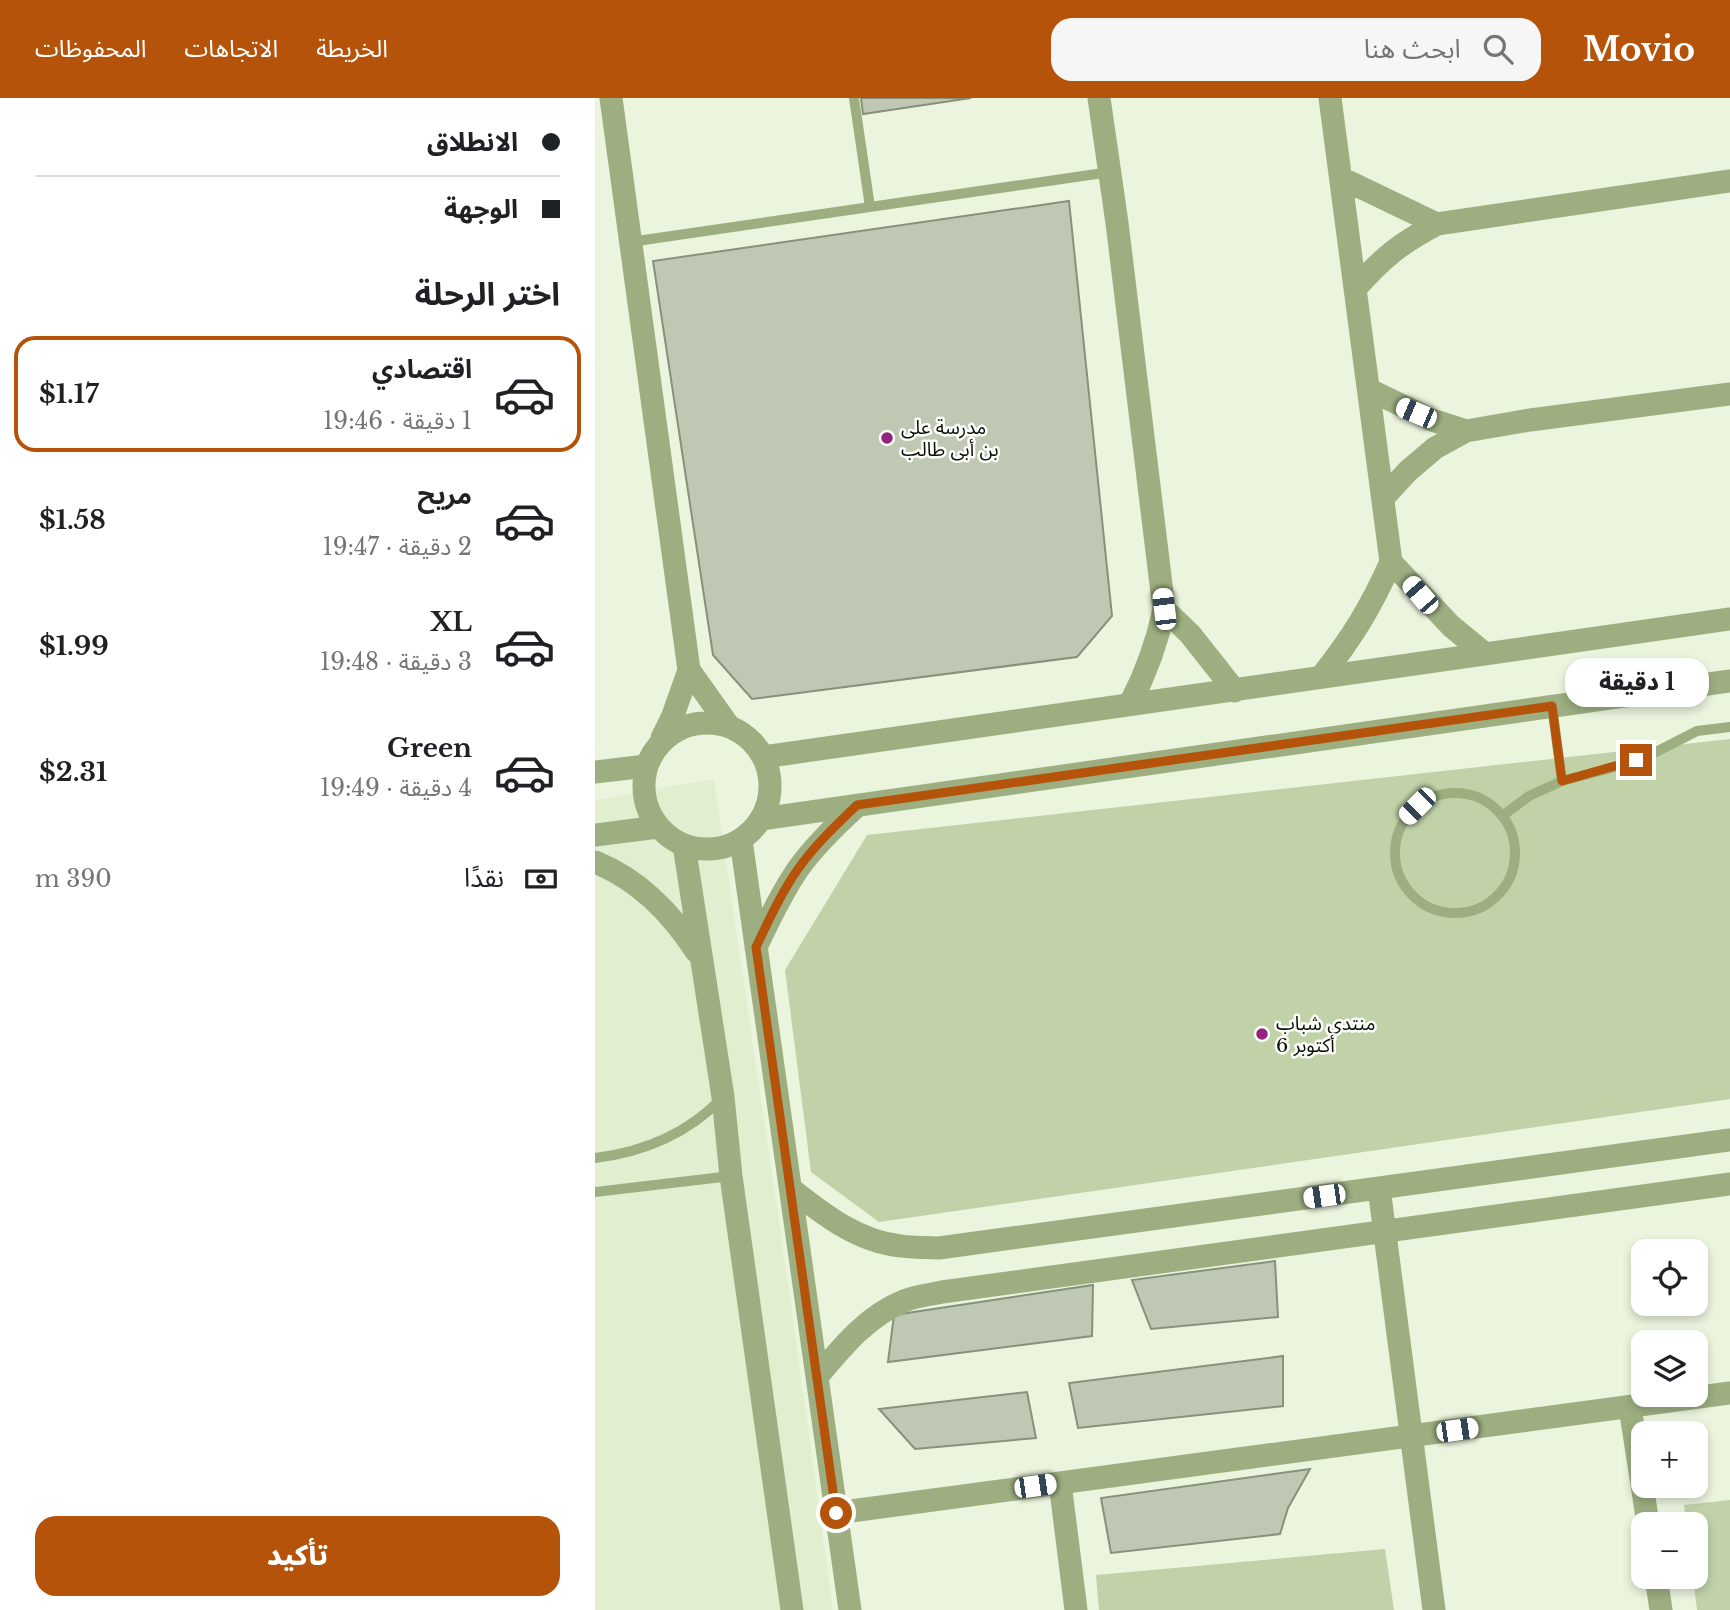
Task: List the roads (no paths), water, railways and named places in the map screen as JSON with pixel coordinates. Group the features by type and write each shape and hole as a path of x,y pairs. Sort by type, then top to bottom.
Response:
{"street":[{"path":"611,98 688,670 672,718 646,766 643,788 647,808 658,827 684,845 702,849 720,848 741,840 761,818 769,798 770,777 763,757 748,738 728,726 704,722 681,727 661,741"},
{"path":"1099,98 1164,609 1150,663 1130,704"},
{"path":"1321,677 1373,603 1391,562 1330,98"},
{"path":"1341,178 1437,224"},
{"path":"1356,288 1379,262 1406,240 1437,224 1730,181"},
{"path":"1370,390 1422,415 1466,431"},
{"path":"1384,497 1408,471 1435,449 1466,431 1529,420 1730,394"},
{"path":"1391,562 1444,618 1485,654"},
{"path":"1164,609 1198,643 1235,691"},
{"path":"763,757 1730,619"},
{"path":"688,670 728,726"},
{"path":"761,818 1730,681"},
{"path":"595,772 646,766"},
{"path":"756,947 798,869 826,835 857,805"},
{"path":"595,835 658,827"},
{"path":"741,840 849,1610"},
{"path":"684,845 723,1097 731,1176 792,1610"},
{"path":"595,862 645,891 676,921 700,956"},
{"path":"790,1189 825,1216 860,1236 899,1246 939,1248 1730,1140"},
{"path":"817,1377 872,1318 905,1300 941,1292 1730,1184"},
{"path":"1379,1188 1434,1610"},
{"path":"836,1513 1730,1394"},
{"path":"1630,1407 1646,1512"},
{"path":"1060,1483 1076,1610"},
{"path":"1658,1589 1661,1610"}],"lane":[{"path":"854,98 870,207"},
{"path":"630,242 1110,172"},
{"path":"1552,706 1562,781"},
{"path":"1502,816 1529,796 1562,781 1632,762 1697,731 1730,727"},
{"path":"1446,793 1462,793 1484,801 1502,816 1510,830 1515,860 1511,876 1492,900 1479,909 1448,913 1418,902 1407,891 1395,862 1395,846 1398,831 1406,817 1417,806 1446,793"},
{"path":"595,1158 630,1153 671,1137 699,1120 723,1097"},
{"path":"595,1192 731,1176"}],"place":[{"name":"مدرسة على بن أبى طالب","path":"887,438"},
{"name":"منتدى شباب 6 أكتوبر","path":"1262,1034"}]}
